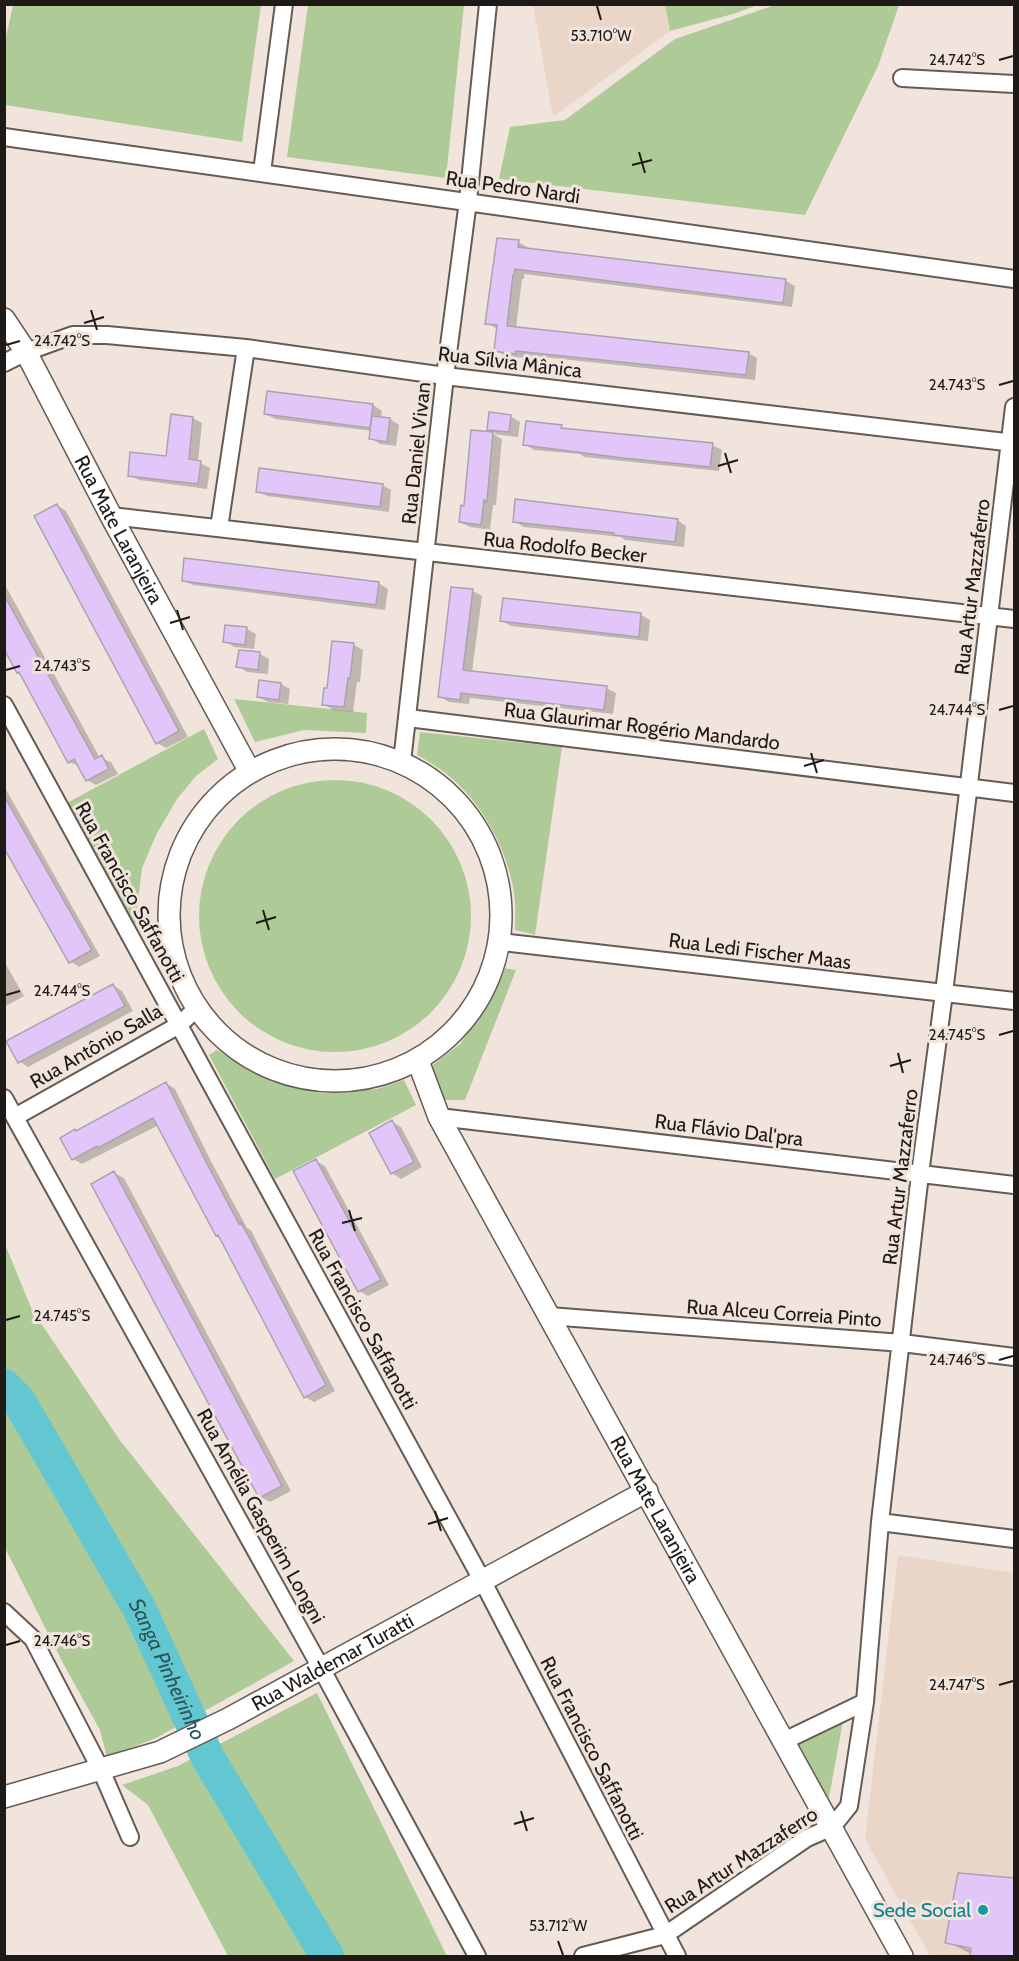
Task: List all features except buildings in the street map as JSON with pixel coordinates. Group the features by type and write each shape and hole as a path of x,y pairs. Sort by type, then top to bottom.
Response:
{"street":[{"path":"262,172 284,4"},
{"name":"Rua Daniel Vivan","path":"402,762 445,375 468,201 488,4"},
{"path":"902,78 1014,84"},
{"name":"Rua Pedro Nardi","path":"4,137 1014,279"},
{"name":"Rua Mate Laranjeira","path":"4,319 26,352 111,516 250,772"},
{"name":"Rua Sílvia Mânica","path":"4,363 26,352 73,335 96,335 246,348 445,375 1012,443"},
{"path":"219,528 246,348"},
{"name":"Rua Artur Mazzaferro","path":"583,1956 665,1935 807,1838 832,1827 849,1806 865,1702 880,1522 920,1174 1012,443 1014,407"},
{"name":"Rua Rodolfo Becker","path":"111,516 1014,619"},
{"name":"Rua Francisco Saffanotti","path":"4,705 482,1580 677,1956"},
{"name":"Rua Glaurimar Rogério Mandardo","path":"408,718 1014,792"},
{"path":"351,749 402,762 449,792 482,835 501,887 501,942 486,989 457,1030 418,1060 372,1078 321,1082 273,1071 230,1046 196,1009 178,974 169,937 168,898 177,860 194,825 219,795 250,772 299,752 351,749"},
{"name":"Rua Ledi Fischer Maas","path":"501,942 1014,1001"},
{"name":"Rua Antônio Salla","path":"15,1117 179,1025 196,1009"},
{"name":"Rua Mate Laranjeira","path":"418,1060 439,1117 902,1956"},
{"name":"Rua Amélia Gasperim Longni","path":"4,1098 321,1668 477,1956"},
{"name":"Rua Flávio Dal'pra","path":"439,1117 1014,1185"},
{"name":"Rua Alceu Correia Pinto","path":"549,1316 902,1343 1014,1357"},
{"name":"Rua Waldemar Turatti","path":"4,1797 160,1752 228,1719 647,1491"},
{"path":"880,1522 1014,1539"},
{"path":"4,1612 33,1639 101,1770 130,1837"},
{"path":"784,1742 865,1702"}],"shaded area":[{"path":"533,5 665,5 670,31 553,117"},
{"path":"898,1555 1014,1573 1014,1956 930,1956 865,1839"}],"green space":[{"path":"665,4 758,5 670,31"},
{"path":"778,4 899,5 878,66 805,215 499,179 510,127 565,120 675,39"},
{"path":"13,5 261,5 242,142 5,105 5,42"},
{"path":"308,5 464,5 446,178 287,157"},
{"path":"234,699 367,713 366,733 304,730 255,742"},
{"path":"204,729 218,759 196,776 177,799 156,835 142,868 135,926 67,803"},
{"path":"420,732 562,747 535,935 515,930 511,876 499,842 470,796 444,772 417,755"},
{"path":"335,780 362,783 387,790 411,803 431,820 448,840 461,864 468,889 471,916 468,943 461,968 448,992 431,1012 411,1029 387,1042 362,1049 335,1052 308,1049 283,1042 259,1029 239,1012 222,992 209,968 202,943 199,916 202,889 209,864 222,840 239,820 259,803 283,790 308,783"},
{"path":"503,968 516,970 465,1100 445,1100 430,1067 460,1044 497,989"},
{"path":"217,1050 270,1081 322,1093 377,1089 404,1080 416,1105 275,1179 209,1055"},
{"path":"4,1242 32,1310 119,1439 294,1661 156,1738 107,1757 100,1730 5,1548"},
{"path":"317,1693 447,1956 228,1956 148,1805 122,1785 178,1766"},
{"path":"843,1721 828,1803 797,1744"}],"waterway":[{"name":"Sanga Pinheirinho","path":"4,1386 19,1401 140,1610 208,1758 327,1956"}],"place":[{"name":"Sede Social","path":"983,1910"}]}
